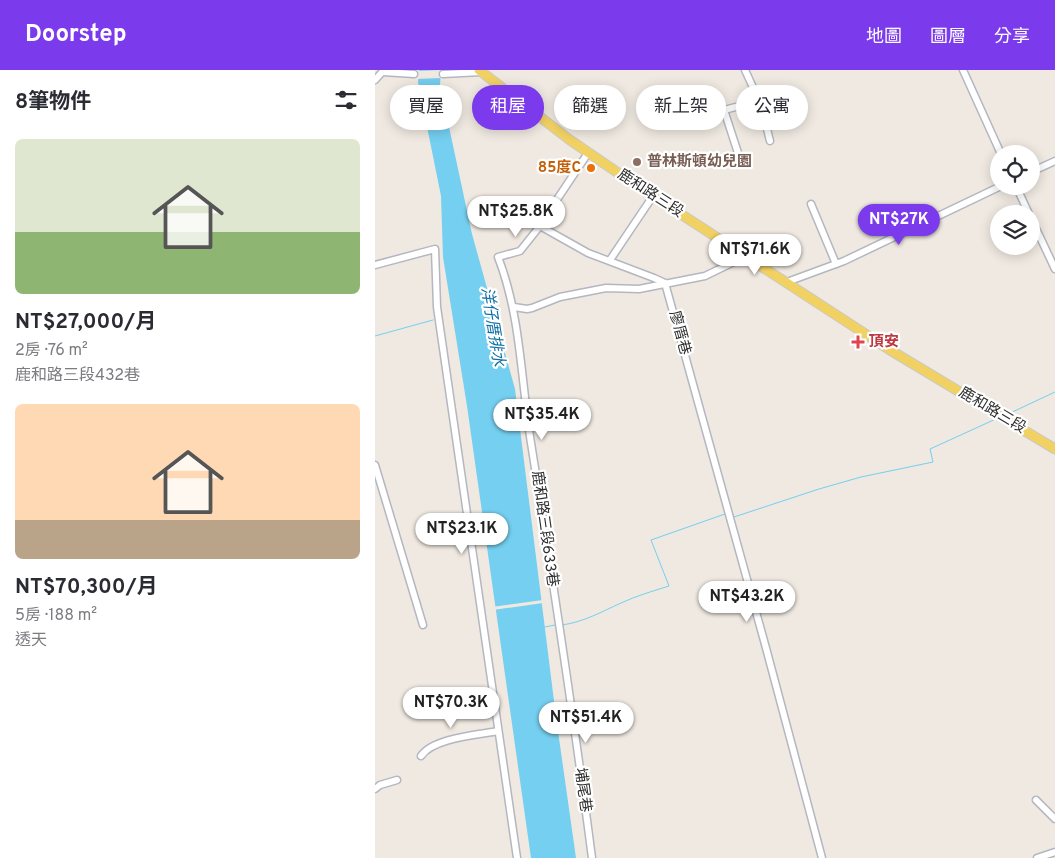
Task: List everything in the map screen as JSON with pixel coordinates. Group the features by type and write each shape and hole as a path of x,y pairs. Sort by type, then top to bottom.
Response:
{"main road":[{"name":"鹿和路三段","path":"480,71 587,153 891,350 1055,449"}],"street":[{"path":"745,70 752,85"},
{"path":"963,70 997,145"},
{"path":"375,80 384,71 414,74"},
{"name":"鹿和路三段","path":"443,74 480,71"},
{"path":"726,116 739,156"},
{"path":"766,130 769,140"},
{"path":"548,213 587,153"},
{"path":"1040,168 1055,161"},
{"path":"787,282 836,264 990,191"},
{"path":"653,196 610,260 665,283"},
{"path":"811,204 836,264"},
{"name":"鹿和路三段633巷","path":"559,633 527,420 514,307 498,257 520,251 540,226 588,253 610,260"},
{"path":"1040,237 1055,269"},
{"path":"375,265 435,249 437,307 517,858"},
{"path":"514,307 527,309 560,297 606,288 639,289 705,276 746,256"},
{"name":"廖厝巷","path":"665,283 821,858"},
{"path":"375,465 423,625"},
{"name":"埔尾巷","path":"559,633 592,858"},
{"path":"421,756 424,752 445,741 498,731"},
{"path":"375,789 380,785 397,780"},
{"path":"1036,800 1055,819"},
{"path":"1037,858 1055,852"}],"water":[{"path":"419,70 441,70 440,85 419,85"},
{"name":"洋仔厝排水","path":"428,130 450,130 472,234 515,389 556,717 576,858 531,858 467,406 443,257 441,196"}],"pier":[{"path":"441,70 441,78 416,79 417,71"},
{"path":"543,600 543,603 493,610 492,607"}],"waterway":[{"path":"375,336 433,320"},
{"path":"1006,415 1055,392"},
{"path":"732,512 734,517 861,477 933,462 930,449 998,418"},
{"path":"562,625 585,619 633,598 669,586 651,540 725,514"},
{"path":"545,627 555,625"}],"place":[{"name":"普林斯頓幼兒園","path":"637,162"},
{"name":"85度C","path":"591,168"},
{"name":"頂安","path":"858,342"}]}
